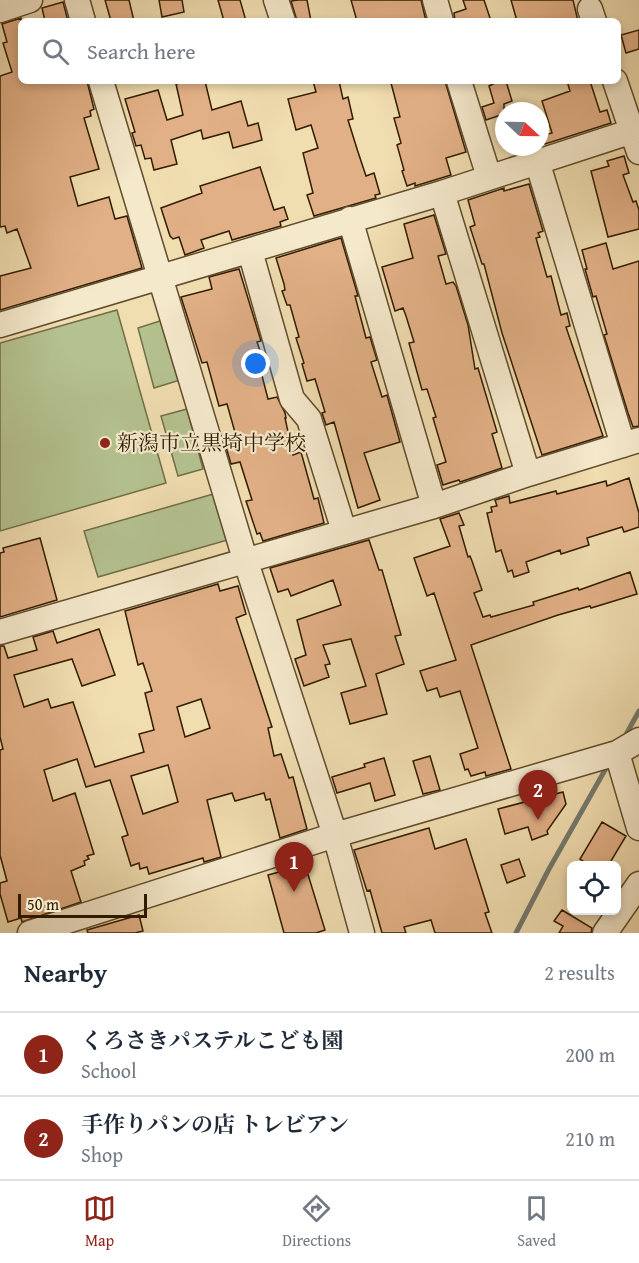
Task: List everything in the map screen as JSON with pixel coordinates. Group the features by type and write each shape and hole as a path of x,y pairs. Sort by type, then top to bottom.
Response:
{"street":[{"path":"77,0 82,18"},
{"path":"276,0 282,18"},
{"path":"435,0 440,18"},
{"path":"102,84 245,559 335,835 362,933"},
{"path":"460,84 489,177"},
{"path":"0,325 442,193 537,161 637,138 616,84"},
{"path":"0,632 434,506 528,474 631,443 537,161"},
{"path":"442,193 528,474"},
{"path":"350,219 434,506"},
{"path":"250,251 291,399 309,419 344,531"},
{"path":"30,933 335,835 607,755 639,740"},
{"path":"607,755 639,828"},
{"path":"605,933 639,884"}],"green space":[{"path":"117,310 166,483 0,531 0,343"},
{"path":"163,320 180,380 154,388 138,328"},
{"path":"187,409 203,469 178,476 161,416"},
{"path":"217,493 231,539 98,577 84,531"}],"building":[{"path":"105,0 129,0 133,18 110,18"},
{"path":"159,0 182,0 184,12 162,17"},
{"path":"218,0 240,0 245,18 223,18"},
{"path":"307,0 310,18 296,18 291,1"},
{"path":"351,0 421,0 425,18 356,18"},
{"path":"463,0 484,0 490,18 455,18 454,13 466,9"},
{"path":"511,0 573,0 577,18 516,18"},
{"path":"63,2 67,18 44,18 42,8"},
{"path":"18,19 18,84 88,84 94,109 90,111 91,116 84,118 99,169 70,177 78,206 109,197 115,219 127,216 142,268 0,310 0,276 31,268 17,229 7,233 5,226 0,227 0,76 12,72 3,43 7,42 2,24"},
{"path":"639,30 639,49 626,53 621,35"},
{"path":"176,84 206,84 212,110 241,101 248,126 258,123 262,140 233,148 229,132 203,139 201,130 171,140 177,164 154,170 151,158 145,159 141,145 136,146 132,133 135,132 125,99 158,90 167,120 183,115"},
{"path":"314,84 340,84 343,99 348,97 353,119 348,120 366,176 374,173 380,194 375,195 376,198 314,216 307,195 313,193 303,153 318,148 311,125 296,130 288,99 316,92"},
{"path":"391,84 446,84 466,152 446,158 451,175 415,186 415,183 407,186 397,145 401,143 394,118 400,117"},
{"path":"507,84 512,101 495,102 495,117 486,120 482,107 494,103 489,86"},
{"path":"568,84 591,84 600,112 607,110 611,123 549,143 549,134 552,133 549,123 549,102 542,101 570,91"},
{"path":"624,156 629,173 623,175 633,202 636,201 639,210 639,229 608,237 591,171 609,166 607,161"},
{"path":"260,167 274,210 284,207 288,219 280,222 281,226 232,240 229,231 201,240 204,248 185,255 179,237 173,239 170,236 161,208 202,193 200,186"},
{"path":"529,184 543,231 538,233 540,237 536,238 547,277 551,276 561,315 567,313 570,326 566,327 603,436 542,455 502,333 484,264 482,264 470,227 475,225 468,200 504,188 504,191"},
{"path":"434,215 446,254 438,256 446,284 453,282 456,286 468,325 475,369 478,368 497,432 492,434 502,468 460,482 459,480 443,485 437,465 446,462 433,418 436,417 427,389 422,390 409,343 414,342 406,316 403,308 395,311 382,267 413,258 404,224"},
{"path":"341,238 358,296 355,296 366,338 370,337 377,360 371,362 382,397 387,395 400,442 364,453 380,500 358,508 334,422 326,425 322,413 325,412 315,379 307,381 296,338 299,337 290,305 287,305 282,291 285,290 284,284 276,258"},
{"path":"606,243 613,269 639,261 639,426 633,427 604,335 607,334 596,296 593,297 582,250"},
{"path":"239,269 261,341 257,342 264,362 259,364 268,399 277,397 285,413 293,455 301,452 314,499 318,498 324,523 263,541 260,533 257,534 246,501 252,500 240,462 231,464 226,447 238,443 227,404 219,406 207,362 202,363 181,297 212,289 209,277"},
{"path":"629,478 639,513 639,527 624,532 622,527 587,538 589,545 561,554 560,550 526,562 529,572 514,577 512,570 508,572 501,550 496,552 487,513 492,512 491,507 497,506 495,500 509,496 510,503 606,481 607,486"},
{"path":"459,513 464,525 459,526 468,557 470,556 482,590 474,593 483,617 490,615 491,617 534,605 533,602 578,588 579,590 630,572 637,594 558,615 471,645 511,769 486,776 485,772 471,776 468,769 465,770 460,754 478,748 460,691 440,697 437,688 427,691 420,671 456,660 434,593 427,596 414,558 450,546 440,519"},
{"path":"40,538 57,600 0,617 0,553 4,552 3,548"},
{"path":"369,540 379,570 382,570 401,635 395,636 404,664 376,674 387,714 350,724 341,693 366,686 351,639 323,645 330,664 325,665 329,677 304,686 295,659 306,655 297,620 341,605 333,580 291,596 288,589 278,592 270,568"},
{"path":"218,584 220,591 238,586 246,614 236,618 272,727 268,728 274,756 281,754 289,778 293,777 307,829 280,838 270,799 266,800 264,793 235,801 232,793 207,800 221,857 204,862 203,858 149,874 147,867 140,869 139,863 131,866 122,837 128,835 110,780 86,787 77,759 44,770 53,801 75,793 94,854 87,856 89,859 84,861 85,865 71,871 81,902 22,922 21,918 8,922 0,894 0,883 7,881 0,855 0,750 3,749 0,737 0,646 4,646 8,658 37,650 33,637 53,631 57,643 99,629 115,675 82,686 72,659 14,675 24,707 48,699 51,708 73,702 95,767 144,752 139,734 154,730 145,693 152,691 143,663 138,665 125,611","holes":["201,699 210,728 185,737 177,707","168,765 178,802 143,814 131,776"]},
{"path":"430,756 440,790 423,794 413,761"},
{"path":"384,758 395,795 375,801 370,783 337,793 332,777 365,767 364,764"},
{"path":"563,792 566,804 547,831 548,834 532,840 528,827 505,834 498,809"},
{"path":"602,822 626,836 611,861 583,861 580,859"},
{"path":"429,828 435,849 466,839 489,912 485,913 492,933 435,933 431,920 404,927 406,933 382,933 370,890 367,891 354,850"},
{"path":"519,859 525,876 507,883 501,865"},
{"path":"306,868 325,930 316,933 284,933 268,875 283,871 284,874"},
{"path":"562,910 592,928 591,933 559,933 563,926 554,921"},
{"path":"139,915 143,931 88,933 87,930"}],"waterway":[{"path":"623,740 639,711"},
{"path":"516,933 609,763"}],"place":[{"name":"新潟市立黒埼中学校","path":"105,443"},
{"name":"手作りパンの店 トレビアン","path":"538,820"},
{"name":"くろさきパステルこども園","path":"294,892"}]}
